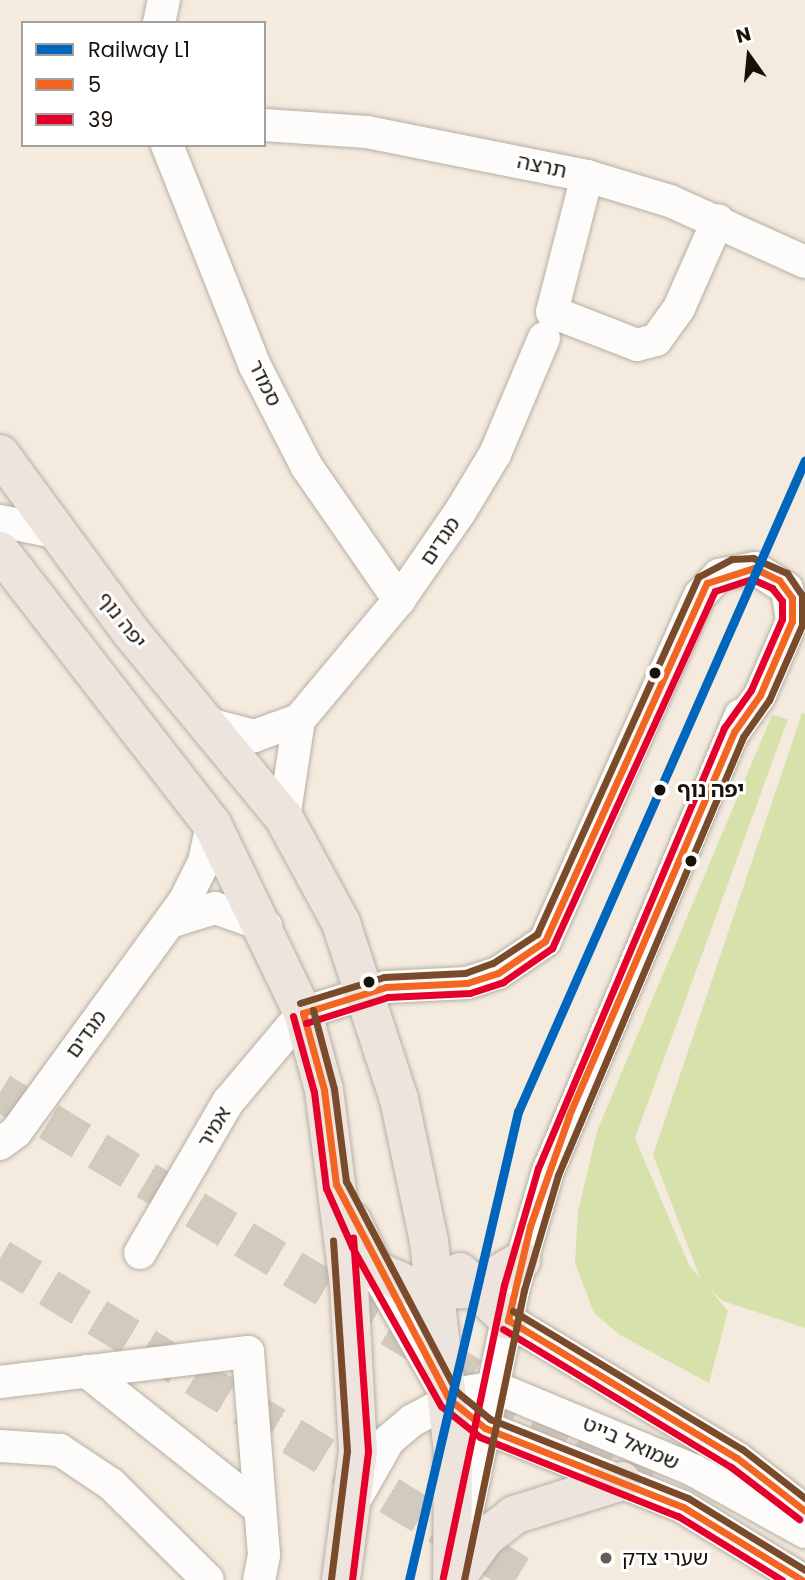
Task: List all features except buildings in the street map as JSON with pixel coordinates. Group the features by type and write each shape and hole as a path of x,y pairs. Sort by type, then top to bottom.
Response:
{"main road":[{"name":"יפה נוף","path":"0,454 55,532 284,818 324,884 367,992 424,1214 449,1399 453,1580"},
{"path":"0,551 212,824 266,926 303,1013 324,1090 355,1381 355,1500 341,1580"},
{"path":"336,1184 375,1270 436,1293 473,1289 521,1261"},
{"path":"424,1214 473,1289 508,1320"},
{"path":"453,1580 485,1538 514,1516 622,1481"}],"street":[{"path":"159,21 164,0"},
{"name":"תרצה","path":"266,125 368,132 719,220 805,262"},
{"name":"סמדר","path":"170,147 255,366 307,467 399,600"},
{"name":"מגדים","path":"299,720 399,600 495,454 548,325 584,188"},
{"path":"548,325 637,345 656,340 679,308 719,220"},
{"path":"0,520 55,532"},
{"path":"303,1013 367,992 467,983 498,973 545,941 707,583 754,568 779,580 792,598"},
{"path":"453,1580 521,1261 569,1116 805,569"},
{"path":"208,724 254,736 299,720 284,818"},
{"name":"מגדים","path":"0,1144 16,1132 170,922 197,881 212,824"},
{"path":"170,922 215,908 266,926"},
{"name":"אמיר","path":"140,1253 228,1102 303,1013"},
{"name":"שמואל בייט","path":"375,1270 449,1399 485,1428 682,1507 802,1580"},
{"path":"508,1320 737,1458 805,1511"},
{"path":"0,1381 248,1352 260,1509 259,1580"},
{"path":"86,1371 260,1509"},
{"path":"355,1500 389,1440 449,1399 494,1387"},
{"name":"שמואל בייט","path":"494,1387 693,1470 805,1532"},
{"path":"0,1446 60,1450 111,1484 208,1580"}],"green space":[{"path":"802,713 805,714 805,1328 723,1301 702,1283 653,1155"},
{"path":"772,715 788,719 635,1138 689,1265 728,1311 709,1383 620,1335 594,1313 575,1263 578,1212 597,1131"}],"tunnel":[{"path":"0,1092 578,1441 644,1488"},
{"path":"0,1258 528,1580"}],"rail line":[{"name":"L1","path":"409,1580 518,1112 805,460"}],"transit line":[{"path":"300,1003 384,977 465,973 493,963 537,934 698,577 732,559 753,558 787,573 802,595 802,625 769,700 743,737 558,1175 524,1290 464,1580"},
{"name":"5","path":"303,1013 386,987 467,983 498,973 545,941 707,583 754,568 779,580 792,598 792,621 760,695 734,732 569,1116 530,1226 508,1320"},
{"name":"39","path":"306,1023 388,997 470,993 503,982 552,948 715,591 752,579 772,588 782,601 782,619 751,690 724,728 538,1168 504,1285 443,1578"},
{"path":"313,1010 334,1089 346,1181 457,1392 490,1419 688,1498 805,1570"},
{"name":"5","path":"303,1013 324,1090 336,1184 449,1399 485,1428 683,1507 802,1580"},
{"name":"39","path":"293,1016 314,1092 326,1188 352,1247 441,1406 480,1437 678,1516 782,1580"},
{"name":"39","path":"352,1580 368,1451 353,1238"},
{"path":"331,1579 347,1451 333,1240"},
{"path":"513,1311 742,1449 805,1498"},
{"name":"5","path":"508,1320 737,1458 805,1511"},
{"name":"39","path":"503,1329 731,1467 799,1519"}],"place":[{"name":"יפה נוף","path":"660,790"},
{"name":"שערי צדק","path":"606,1558"}]}
